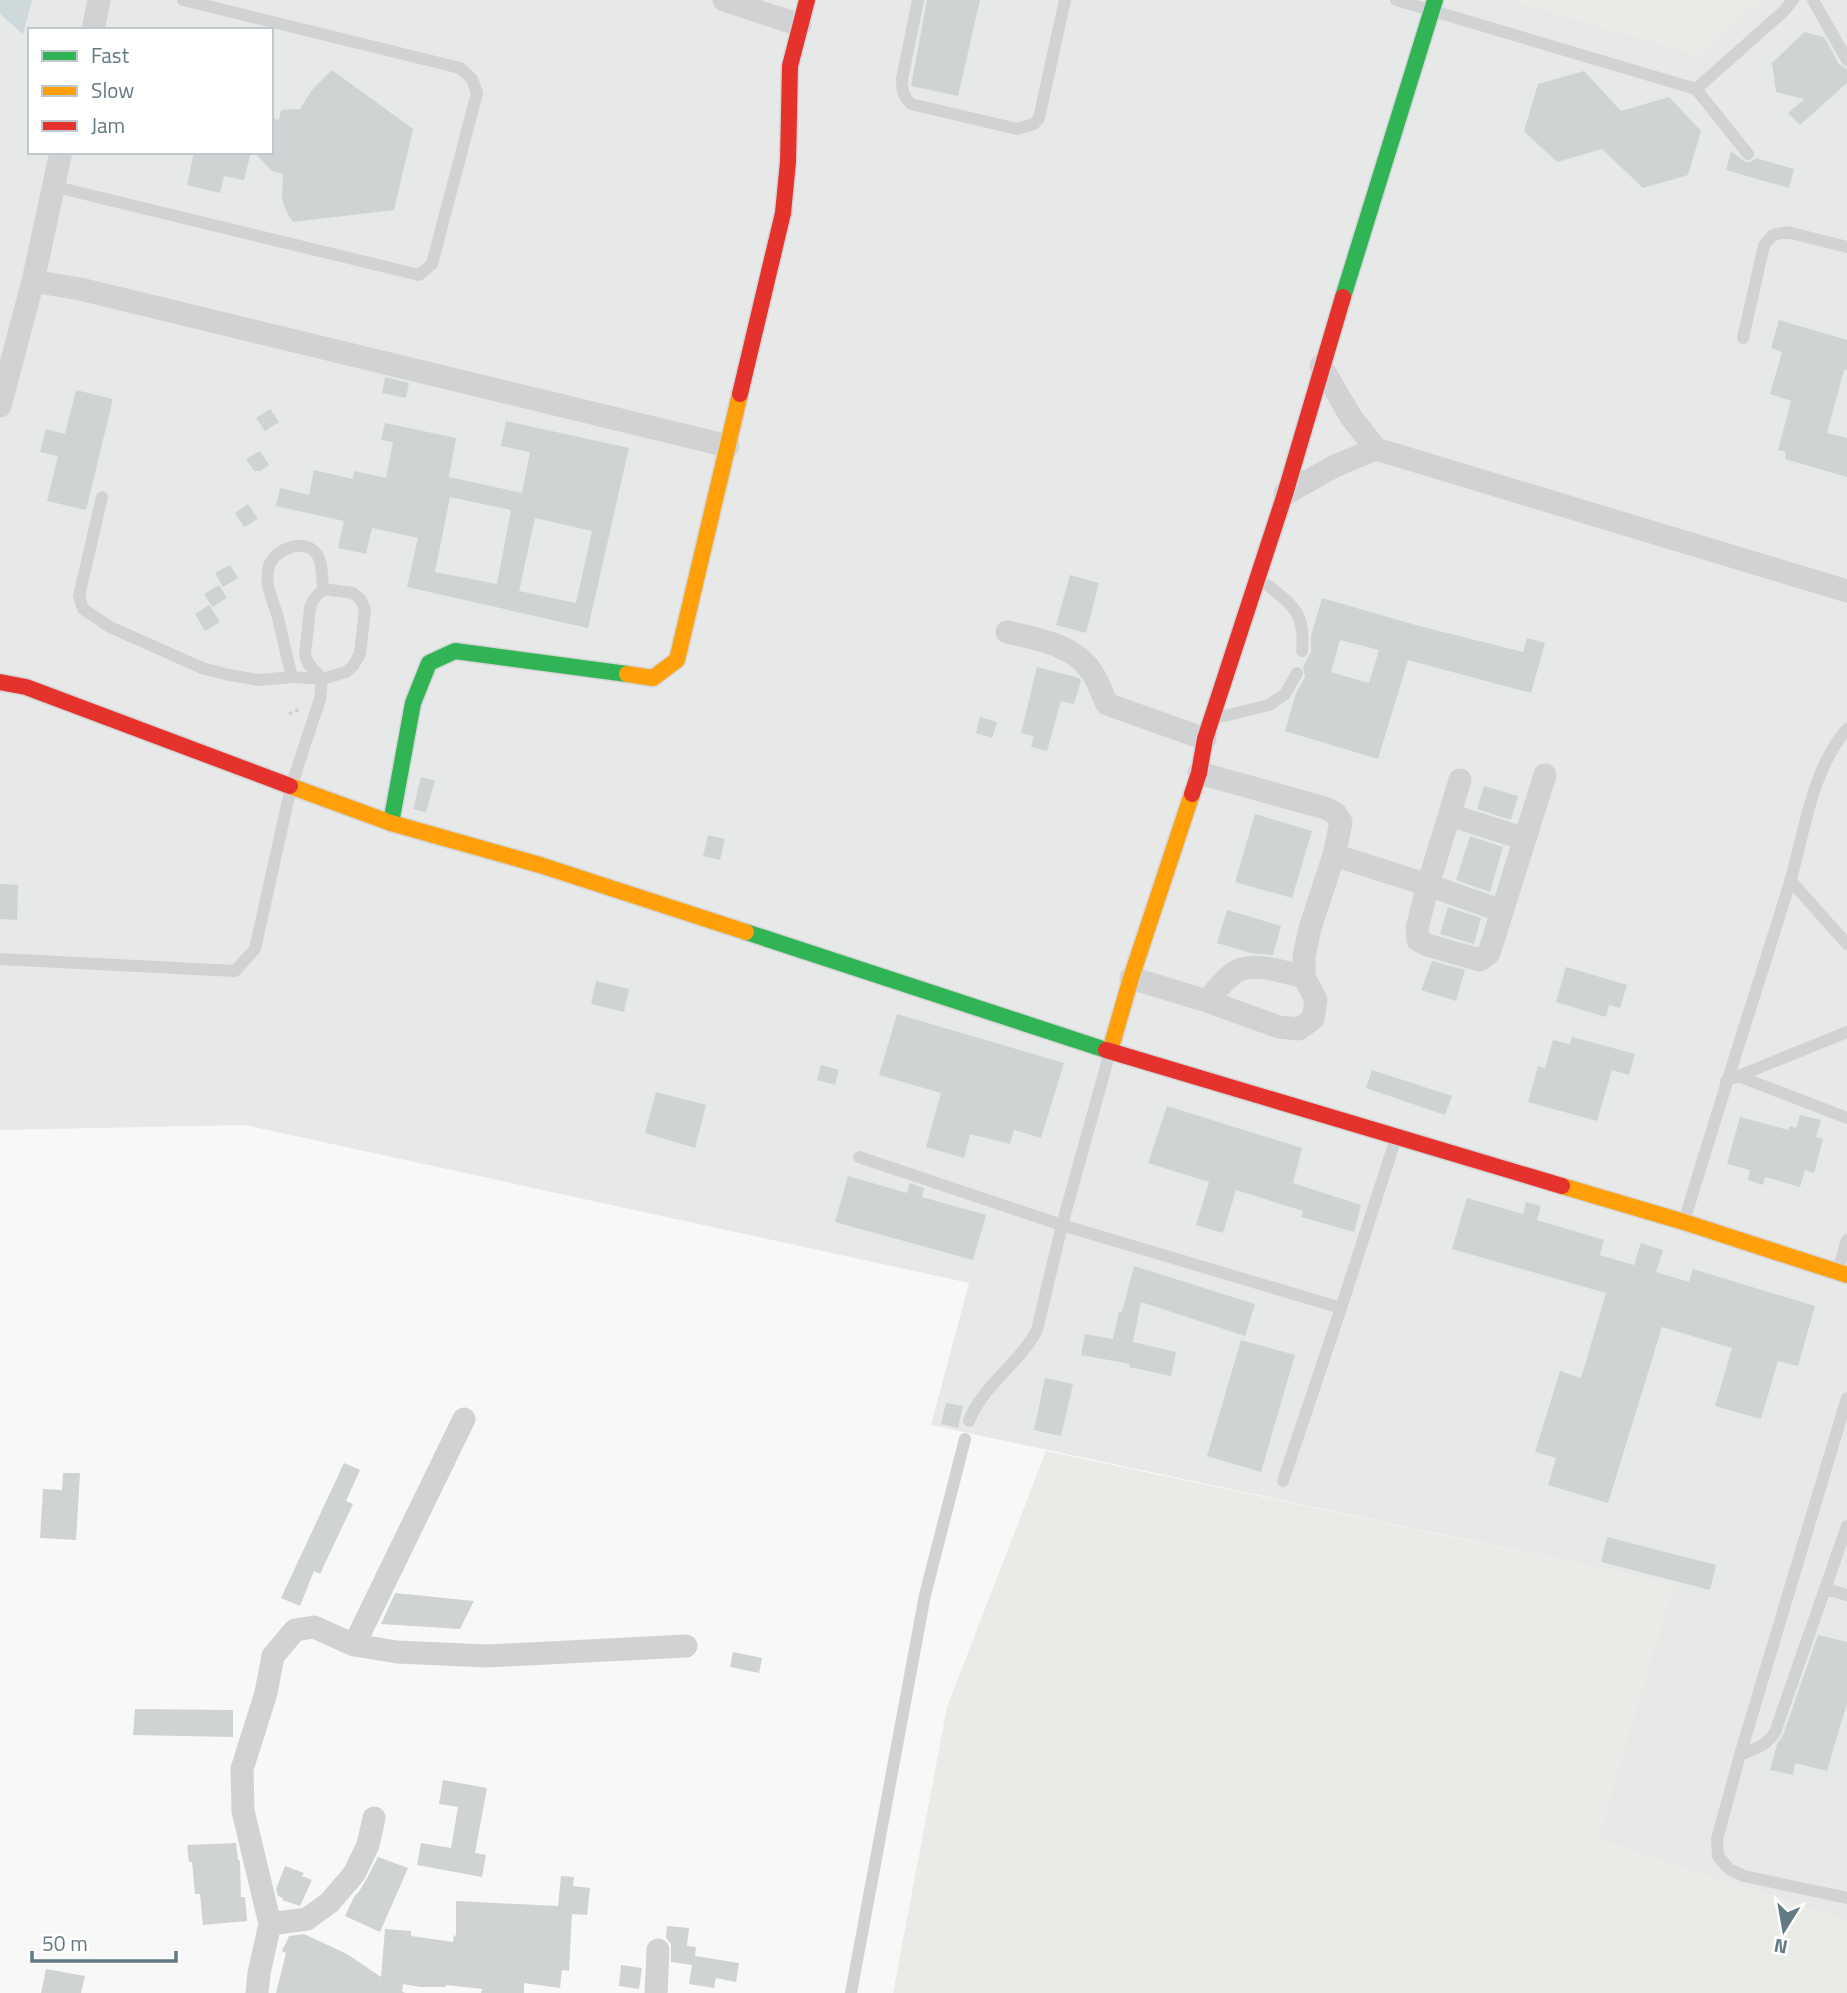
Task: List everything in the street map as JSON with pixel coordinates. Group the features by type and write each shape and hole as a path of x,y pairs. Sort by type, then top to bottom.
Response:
{"street":[{"path":"93,28 99,0"},
{"path":"724,0 800,25"},
{"path":"391,823 413,703 429,663 455,651 653,678 677,660 783,213 788,162 790,66 807,0"},
{"path":"1110,1051 1131,978 1199,773 1208,729 1285,494 1321,366 1432,4"},
{"path":"0,406 33,281 60,154"},
{"path":"33,281 80,289 728,446"},
{"path":"1321,366 1351,417 1376,449 1847,591"},
{"path":"1285,494 1335,466 1376,449"},
{"path":"1007,632 1043,641 1077,654 1093,673 1107,704 1208,729"},
{"path":"0,682 26,687 391,823 540,865 1110,1051 1684,1222 1842,1273"},
{"path":"1131,978 1279,1027 1299,1029 1312,1019 1316,1000 1304,976 1304,957 1341,822 1335,813 1325,808 1199,773"},
{"path":"1460,780 1428,885 1417,928 1418,940 1427,946 1480,960 1489,953 1545,775"},
{"path":"1450,815 1525,839"},
{"path":"1334,855 1502,911"},
{"path":"1207,1001 1239,969 1257,967 1304,976"},
{"path":"354,1645 464,1419"},
{"path":"257,1993 270,1924 243,1811 242,1769 266,1693 273,1656 295,1630 314,1627 354,1645 397,1652 488,1656 686,1646"},
{"path":"270,1924 307,1919 329,1903 354,1874 368,1845 374,1818"},
{"path":"656,1993 658,1950"}],"lane":[{"path":"52,186 419,275 432,264 477,93 472,79 460,68 183,0"},
{"path":"918,0 902,79 902,90 908,101 911,104 1017,129 1034,124 1039,118 1065,0"},
{"path":"1396,0 1432,4 1696,89 1748,154"},
{"path":"1696,89 1793,0"},
{"path":"1814,0 1847,60"},
{"path":"1743,338 1764,245 1773,235 1787,232 1847,247"},
{"path":"102,497 79,596 83,609 110,626 202,668 259,680 292,677 322,680 346,672 360,654 365,609 360,598 353,593 324,589"},
{"path":"292,677 267,581 271,558 300,545 309,548 318,556 324,589"},
{"path":"1258,577 1290,604 1302,620 1302,651"},
{"path":"0,959 235,971 255,949 291,787 320,699 322,680 307,663 304,655 310,608 313,600 324,589"},
{"path":"1208,729 1269,705 1285,694 1297,673"},
{"path":"1684,1222 1732,1079 1819,777 1827,757 1847,729"},
{"path":"1790,880 1847,944"},
{"path":"1732,1079 1847,1032"},
{"path":"969,1421 978,1404 1031,1342 1037,1330 1062,1225 1110,1051"},
{"path":"1732,1079 1847,1118"},
{"path":"1283,1481 1396,1138"},
{"path":"859,1157 1062,1225 1341,1308"},
{"path":"1842,1273 1847,1240"},
{"path":"1847,1398 1717,1839 1718,1856 1729,1869 1744,1876 1847,1898"},
{"path":"851,1993 920,1619 965,1439"},
{"path":"1740,1755 1763,1746 1771,1739 1847,1526"},
{"path":"1826,1589 1847,1595"}],"shaded area":[{"path":"0,0 1847,0 1847,1922 1597,1839 1673,1584 931,1425 969,1283 245,1125 0,1130"},
{"path":"0,0 32,0 23,34 0,14"},
{"path":"1509,0 1761,0 1697,55"},
{"path":"1046,1451 1674,1584 1597,1839 1847,1920 1847,1993 893,1993 947,1707"}],"building":[{"path":"927,0 980,0 958,96 911,86"},
{"path":"1804,32 1824,37 1839,64 1847,69 1847,83 1800,125 1788,113 1804,99 1776,92 1772,63"},
{"path":"332,70 413,129 394,210 293,222 282,199 283,174 272,171 256,154 273,154 273,118 279,120 281,110 300,109 312,90"},
{"path":"1584,71 1621,111 1669,97 1701,131 1688,175 1643,188 1602,149 1557,162 1524,131 1538,84"},
{"path":"1731,151 1745,162 1756,158 1794,169 1789,188 1726,170"},
{"path":"194,154 250,154 244,180 224,176 220,193 187,185"},
{"path":"1779,320 1847,340 1847,370 1844,370 1827,433 1847,438 1847,477 1785,459 1786,452 1778,450 1791,401 1770,394 1782,352 1771,348"},
{"path":"385,377 409,383 406,398 382,393"},
{"path":"76,390 113,399 86,510 47,501 58,456 40,452 46,429 65,434"},
{"path":"270,409 279,422 265,431 256,418"},
{"path":"506,421 629,448 588,628 407,587 418,538 372,528 366,554 338,548 344,521 276,506 280,488 309,495 314,470 353,479 354,471 386,478 393,442 381,440 385,423 456,438 449,477 522,493 530,452 501,446","holes":["450,497 511,510 497,584 435,572","535,518 592,531 576,603 519,591"]},
{"path":"260,451 269,465 260,471 254,471 246,459"},
{"path":"248,504 258,519 244,527 235,513"},
{"path":"230,565 238,578 223,587 215,573"},
{"path":"1070,575 1099,583 1086,633 1056,625"},
{"path":"219,585 227,598 212,607 204,594"},
{"path":"1322,598 1523,652 1527,638 1545,643 1531,693 1408,660 1378,759 1285,731 1296,693 1305,677 1303,667 1311,652 1311,636","holes":["1340,640 1379,650 1369,683 1331,672"]},
{"path":"209,605 220,622 205,631 195,614"},
{"path":"1037,667 1079,678 1081,681 1074,704 1061,701 1047,751 1031,747 1034,736 1021,733"},
{"path":"980,717 997,722 992,738 976,733"},
{"path":"421,777 435,781 426,812 413,809"},
{"path":"1484,786 1518,796 1511,820 1477,809"},
{"path":"1255,814 1312,831 1292,898 1235,882"},
{"path":"708,835 725,839 720,860 703,856"},
{"path":"1470,836 1503,847 1490,892 1456,880"},
{"path":"0,884 18,885 17,920 0,919"},
{"path":"1448,907 1481,918 1474,944 1440,934"},
{"path":"1227,910 1281,926 1273,955 1251,953 1217,943"},
{"path":"1432,961 1465,970 1456,1001 1421,990"},
{"path":"1566,967 1627,985 1620,1008 1609,1005 1606,1017 1556,1002"},
{"path":"596,981 629,989 624,1012 591,1004"},
{"path":"897,1014 1064,1063 1041,1138 1014,1130 1010,1144 970,1134 964,1158 926,1147 941,1093 879,1075"},
{"path":"1572,1037 1635,1054 1629,1075 1612,1070 1597,1121 1528,1102 1538,1066 1545,1068 1553,1040 1570,1044"},
{"path":"821,1065 839,1070 835,1085 817,1080"},
{"path":"1372,1070 1452,1096 1445,1115 1366,1088"},
{"path":"656,1092 706,1105 695,1148 645,1133"},
{"path":"1167,1106 1302,1148 1293,1183 1361,1205 1354,1232 1301,1217 1303,1211 1236,1190 1223,1233 1196,1225 1209,1182 1148,1163"},
{"path":"1800,1115 1821,1120 1816,1137 1823,1139 1814,1173 1805,1170 1800,1187 1765,1177 1763,1185 1748,1180 1750,1170 1727,1164 1740,1117 1788,1130 1790,1126 1796,1128"},
{"path":"848,1176 907,1193 910,1183 924,1188 922,1197 986,1215 973,1260 835,1222"},
{"path":"1467,1198 1523,1214 1526,1202 1541,1206 1537,1220 1604,1240 1600,1255 1634,1265 1641,1243 1663,1250 1656,1272 1689,1282 1693,1269 1815,1306 1798,1366 1778,1361 1761,1419 1715,1406 1732,1348 1662,1327 1608,1503 1548,1485 1556,1458 1535,1452 1560,1371 1581,1378 1606,1293 1452,1249"},
{"path":"1134,1266 1255,1304 1245,1336 1141,1302 1133,1342 1176,1352 1171,1376 1129,1367 1130,1364 1081,1355 1085,1334 1113,1339"},
{"path":"1241,1340 1295,1355 1261,1472 1207,1456"},
{"path":"1045,1378 1073,1384 1061,1436 1034,1430"},
{"path":"946,1403 963,1406 958,1428 941,1424"},
{"path":"344,1463 360,1470 346,1501 353,1504 320,1574 314,1571 300,1606 281,1598"},
{"path":"63,1473 80,1473 76,1540 40,1538 43,1489 62,1490"},
{"path":"1607,1537 1716,1565 1710,1590 1601,1562"},
{"path":"395,1593 474,1601 460,1629 381,1624"},
{"path":"1818,1635 1847,1642 1847,1703 1827,1771 1795,1763 1793,1775 1770,1770 1777,1744 1783,1735"},
{"path":"733,1652 762,1658 759,1673 730,1667"},
{"path":"135,1709 233,1710 233,1737 133,1735"},
{"path":"443,1780 487,1788 475,1853 486,1855 482,1877 417,1865 421,1843 451,1848 458,1807 439,1804"},
{"path":"236,1843 240,1861 241,1897 245,1897 247,1921 203,1925 200,1894 195,1894 192,1862 189,1862 187,1845"},
{"path":"378,1857 408,1868 380,1932 345,1916"},
{"path":"285,1866 304,1873 302,1876 312,1880 300,1906 278,1896 276,1889"},
{"path":"561,1876 574,1877 573,1886 590,1888 587,1915 572,1914 569,1971 562,1970 560,1988 524,1983 524,1993 481,1993 482,1989 403,1984 402,1991 405,1993 276,1993 286,1953 282,1951 289,1936 304,1934 347,1954 381,1977 385,1929 411,1931 411,1936 453,1942 454,1935 456,1936 456,1901 558,1906"},
{"path":"667,1926 689,1928 687,1946 696,1947 695,1956 739,1963 736,1982 716,1978 714,1988 689,1984 692,1965 671,1962 671,1944 666,1938"},
{"path":"621,1965 642,1968 639,1989 619,1986"},
{"path":"46,1969 85,1976 81,1993 41,1993"}],"traffic: fast":[{"path":"1343,297 1435,0"},
{"path":"391,823 413,703 429,663 455,651 627,674"},
{"path":"746,932 1106,1050"}],"traffic: slow":[{"path":"627,674 653,678 677,660 740,394"},
{"path":"290,786 391,823 540,865 746,932"},
{"path":"1110,1051 1131,978 1192,794"},
{"path":"1562,1186 1847,1275"}],"traffic: jam":[{"path":"740,394 783,213 788,162 790,66 807,0"},
{"path":"1192,794 1205,739 1285,494 1343,297"},
{"path":"0,682 26,687 290,786"},
{"path":"1106,1050 1562,1186"}]}
